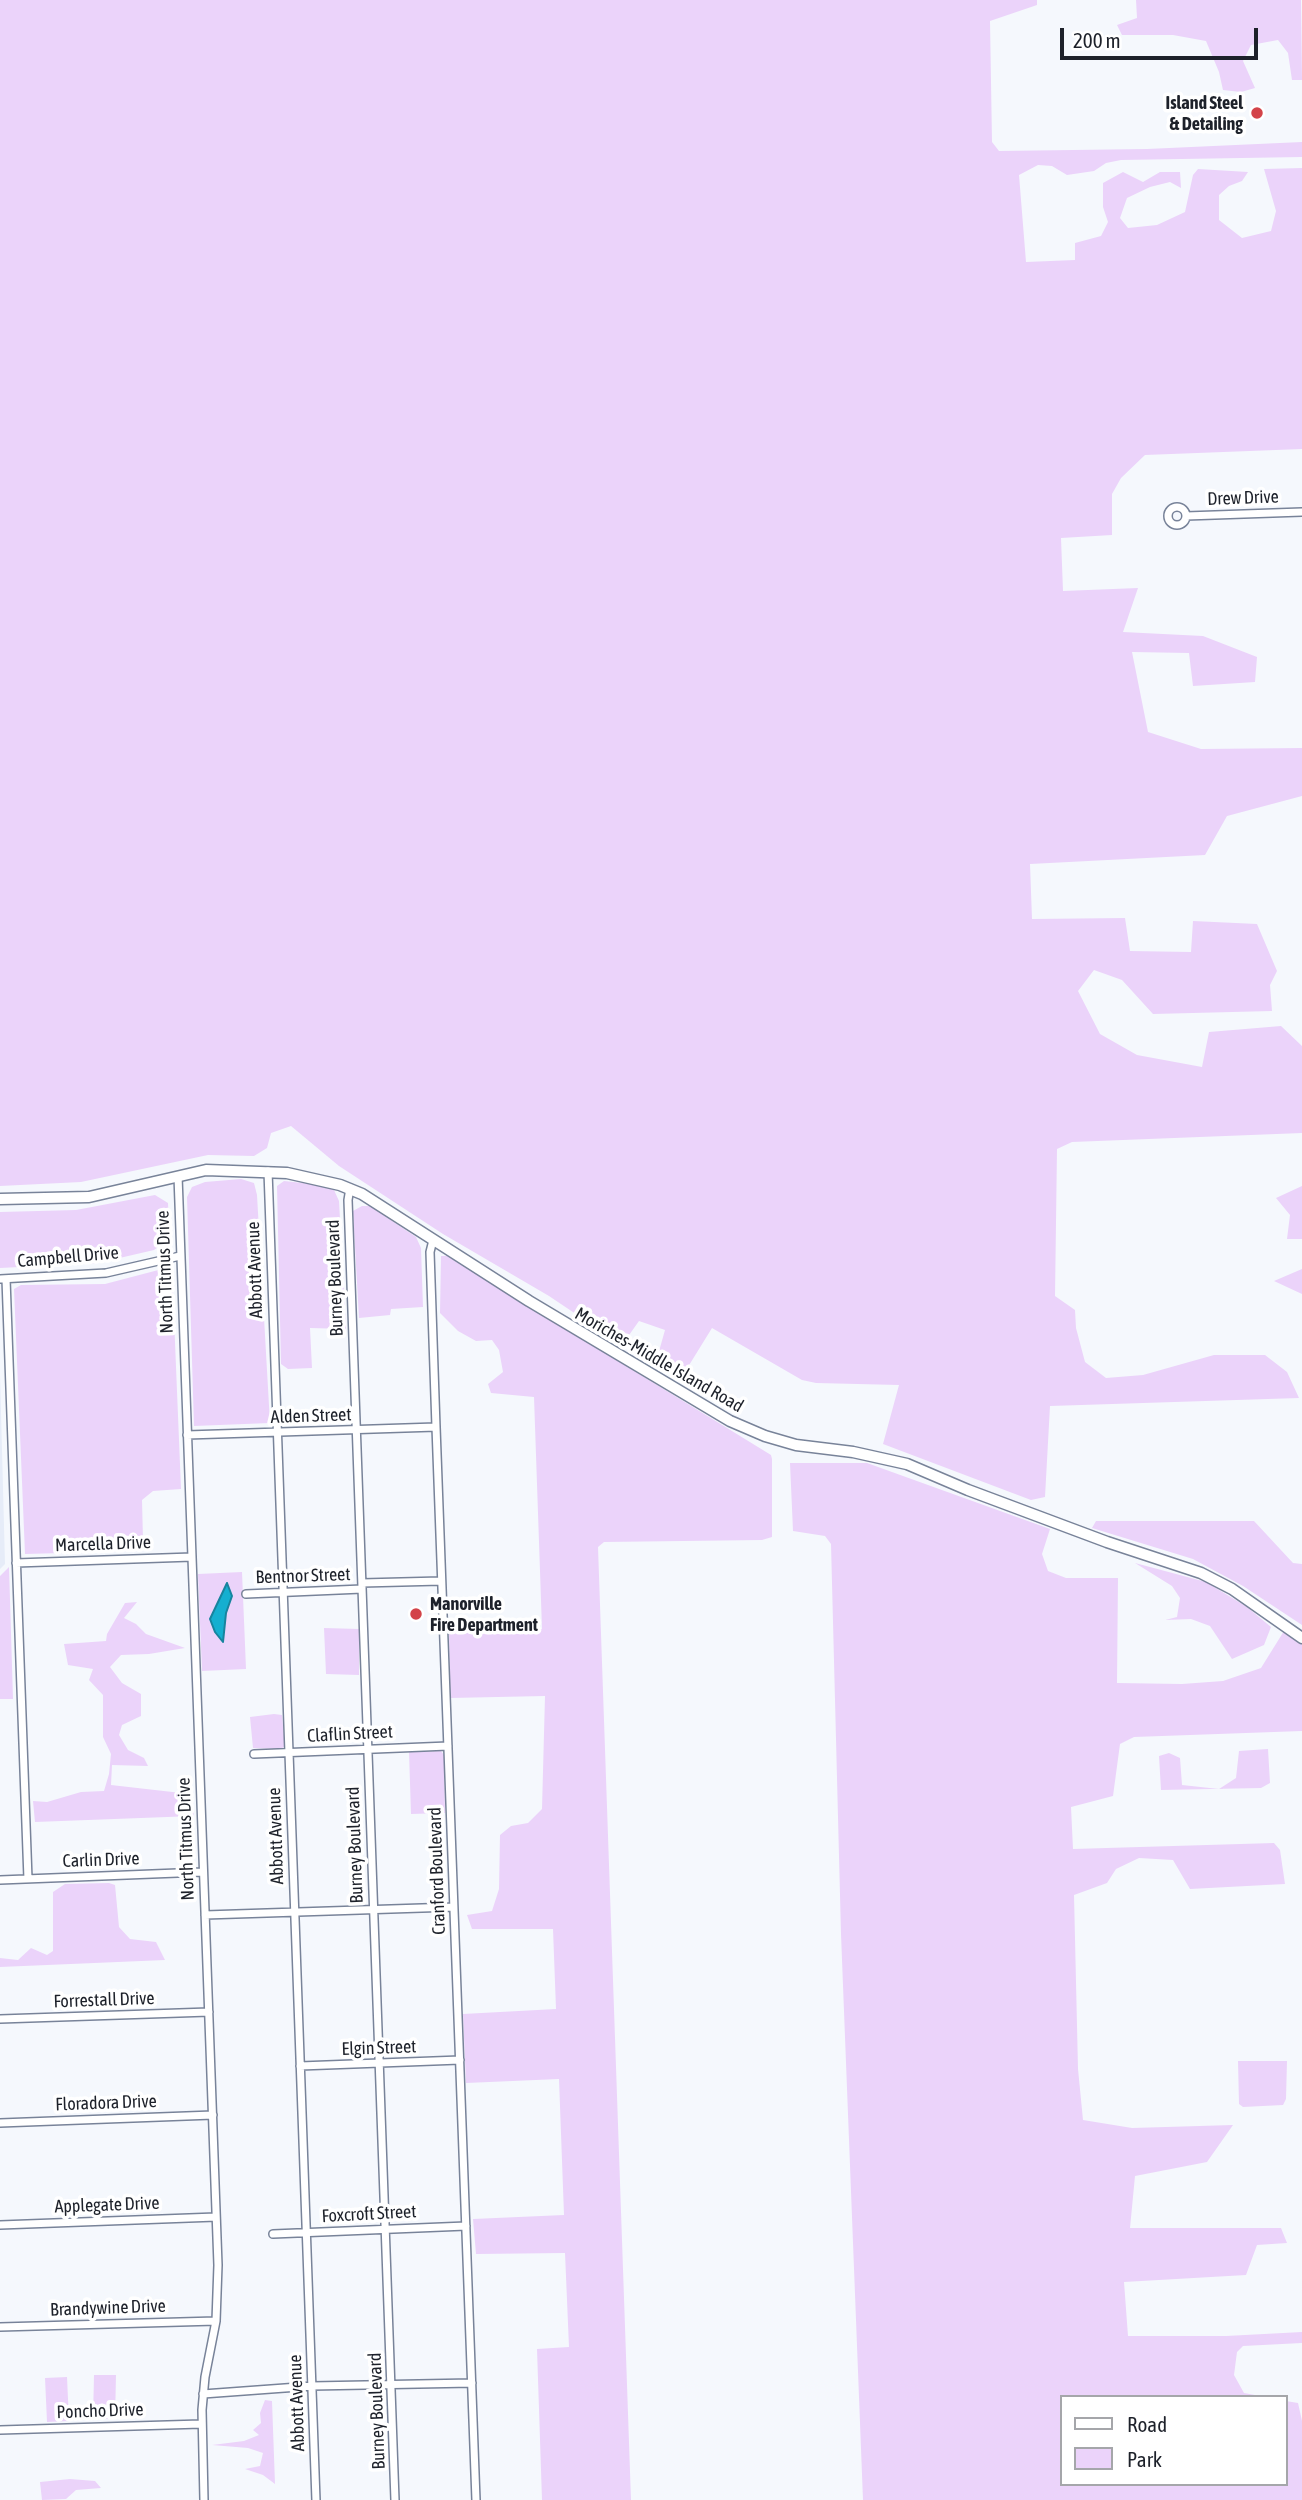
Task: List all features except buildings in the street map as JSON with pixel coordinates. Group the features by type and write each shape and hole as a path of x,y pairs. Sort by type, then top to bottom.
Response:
{"main road":[{"name":"Moriches-Middle Island Road","path":"0,1199 89,1197 206,1170 268,1171 303,1175 350,1188 529,1301 730,1421 765,1436 796,1445 853,1452 907,1464 1107,1542 1200,1573 1218,1580 1302,1638"}],"street":[{"name":"Drew Drive","path":"1186,516 1302,512"},
{"name":"Abbott Avenue","path":"268,1171 316,2500"},
{"name":"North Titmus Drive","path":"178,1176 218,2303 203,2394 201,2424 204,2500"},
{"name":"Burney Boulevard","path":"350,1188 348,1200 395,2500"},
{"name":"Cranford Boulevard","path":"433,1240 430,1252 441,1581 476,2500"},
{"name":"Campbell Drive","path":"3,1279 106,1273 180,1256"},
{"path":"3,1279 28,1879"},
{"name":"Alden Street","path":"187,1435 436,1427"},
{"name":"Marcella Drive","path":"16,1563 192,1557"},
{"name":"Bentnor Street","path":"246,1594 441,1581"},
{"name":"Claflin Street","path":"254,1754 448,1746"},
{"name":"Carlin Drive","path":"0,1880 203,1872"},
{"path":"205,1915 453,1907"},
{"name":"Forrestall Drive","path":"0,2019 209,2012"},
{"name":"Elgin Street","path":"300,2066 460,2060"},
{"name":"Floradora Drive","path":"0,2123 213,2115"},
{"name":"Applegate Drive","path":"0,2225 216,2217"},
{"name":"Foxcroft Street","path":"274,2234 466,2227"},
{"name":"Brandywine Drive","path":"0,2327 216,2321"},
{"path":"203,2394 312,2386 472,2383"},
{"name":"Poncho Drive","path":"0,2430 201,2424"}],"shaded area":[{"path":"0,1374 5,1564 0,1569"}],"green space":[{"path":"0,0 1037,0 1037,5 990,21 992,142 999,151 1147,149 1302,142 1302,157 1121,160 1106,163 1094,171 1067,175 1052,166 1038,165 1019,175 1026,262 1075,260 1075,243 1101,236 1108,222 1103,207 1103,183 1123,172 1143,182 1160,172 1180,172 1181,188 1170,182 1150,187 1127,198 1120,218 1128,228 1157,225 1185,212 1193,175 1198,169 1248,172 1242,181 1229,186 1219,195 1219,220 1242,238 1271,231 1276,211 1264,169 1302,168 1302,449 1145,455 1121,478 1112,494 1112,535 1061,538 1063,591 1138,588 1123,632 1203,636 1257,657 1255,682 1193,686 1189,653 1132,652 1148,732 1201,749 1302,748 1302,796 1227,816 1205,855 1030,864 1032,919 1125,918 1130,951 1191,952 1193,921 1257,924 1277,971 1270,985 1272,1011 1153,1014 1122,980 1094,970 1078,991 1100,1034 1137,1055 1202,1067 1209,1032 1281,1026 1302,1046 1302,1133 1072,1142 1057,1149 1055,1296 1075,1310 1076,1328 1085,1362 1106,1378 1143,1375 1214,1355 1265,1355 1287,1372 1299,1398 1050,1406 1045,1497 1031,1500 883,1444 899,1385 816,1383 802,1380 712,1328 683,1375 656,1362 665,1330 639,1321 622,1345 549,1296 443,1234 339,1166 291,1126 271,1133 267,1148 254,1156 208,1155 81,1182 0,1186"},
{"path":"1136,0 1301,0 1302,80 1292,80 1288,53 1278,40 1251,45 1243,61 1255,88 1241,92 1223,90 1219,72 1206,41 1173,35 1122,35 1117,25 1137,18"},
{"path":"241,1179 254,1183 257,1195 270,1423 194,1426 187,1197 192,1187 205,1182"},
{"path":"284,1181 321,1185 334,1190 339,1201 346,1329 310,1328 312,1368 288,1369 281,1364 277,1186"},
{"path":"1302,1186 1302,1239 1287,1239 1290,1215 1276,1198"},
{"path":"155,1195 168,1203 169,1227 165,1242 154,1250 98,1263 0,1268 0,1212 76,1210"},
{"path":"362,1206 370,1206 416,1237 421,1248 423,1307 391,1309 390,1315 359,1318 353,1211"},
{"path":"441,1256 447,1256 771,1455 772,1459 772,1537 762,1540 604,1542 598,1547 631,2500 542,2500 537,2349 569,2347 565,2253 476,2254 473,2219 564,2215 559,2079 466,2083 463,2014 556,2009 553,1929 472,1929 467,1915 492,1911 499,1889 500,1835 511,1826 528,1823 542,1809 545,1696 450,1698 449,1631 542,1629 534,1397 491,1393 488,1384 503,1372 499,1350 492,1340 476,1341 458,1331 440,1313"},
{"path":"166,1268 172,1269 181,1489 153,1491 142,1500 143,1540 139,1551 25,1554 14,1289 21,1285 105,1284"},
{"path":"1302,1269 1302,1294 1274,1281"},
{"path":"790,1463 867,1463 1050,1529 1042,1554 1048,1571 1066,1578 1118,1578 1117,1683 1182,1684 1223,1681 1261,1668 1284,1631 1302,1642 1302,1731 1134,1737 1120,1744 1113,1796 1071,1807 1073,1849 1274,1843 1280,1850 1285,1884 1190,1889 1173,1860 1139,1858 1116,1869 1107,1883 1074,1895 1078,2069 1083,2120 1132,2128 1233,2125 1207,2162 1135,2176 1130,2228 1281,2228 1287,2243 1257,2245 1246,2275 1124,2282 1128,2336 1226,2336 1302,2332 1302,2343 1243,2346 1237,2352 1234,2375 1244,2393 1255,2395 1060,2395 1060,2486 1288,2486 1288,2401 1298,2403 1302,2421 1302,2500 863,2500 841,1934 831,1544 825,1536 793,1531"},
{"path":"1096,1521 1254,1521 1293,1563 1302,1564 1302,1625 1243,1586 1193,1559 1092,1528"},
{"path":"1135,1563 1206,1582 1247,1607 1271,1627 1264,1645 1232,1659 1210,1626 1191,1619 1165,1620 1177,1617 1180,1598 1172,1586"},
{"path":"9,1567 13,1699 0,1699 0,1576"},
{"path":"242,1572 246,1669 202,1671 198,1574","holes":["227,1584 232,1596 226,1613 223,1641 210,1619"]},
{"path":"137,1602 124,1618 136,1624 146,1634 185,1648 121,1655 110,1667 122,1683 141,1694 141,1716 122,1725 119,1735 128,1750 144,1758 148,1766 112,1765 111,1785 190,1794 194,1816 35,1822 33,1801 47,1802 81,1792 104,1791 111,1754 103,1737 103,1695 89,1680 93,1669 68,1665 64,1644 106,1641 107,1634 125,1603"},
{"path":"324,1628 359,1629 359,1675 326,1674"},
{"path":"282,1715 285,1746 281,1749 253,1748 250,1717"},
{"path":"1268,1749 1270,1783 1261,1788 1219,1789 1236,1778 1239,1751"},
{"path":"441,1751 444,1755 445,1813 411,1814 409,1752"},
{"path":"1169,1753 1180,1758 1182,1785 1218,1789 1161,1790 1159,1756"},
{"path":"65,1884 115,1885 119,1927 130,1939 156,1942 165,1960 0,1967 0,1958 18,1960 31,1948 47,1955 53,1951 53,1892"},
{"path":"1238,2061 1287,2061 1286,2099 1283,2105 1243,2107 1239,2104"},
{"path":"94,2375 116,2375 115,2419 93,2419"},
{"path":"67,2377 69,2421 47,2422 45,2378"},
{"path":"265,2400 272,2401 275,2484 263,2475 245,2469 260,2466 263,2453 248,2448 212,2445 244,2441 259,2435 253,2430 261,2423 260,2413"},
{"path":"70,2479 95,2481 101,2488 76,2490 66,2499 42,2500 40,2482"}],"water":[{"path":"227,1583 232,1596 226,1613 223,1642 210,1619"}],"place":[{"name":"Island Steel & Detailing","path":"1257,113"},
{"name":"Manorville Fire Department","path":"416,1614"}]}
